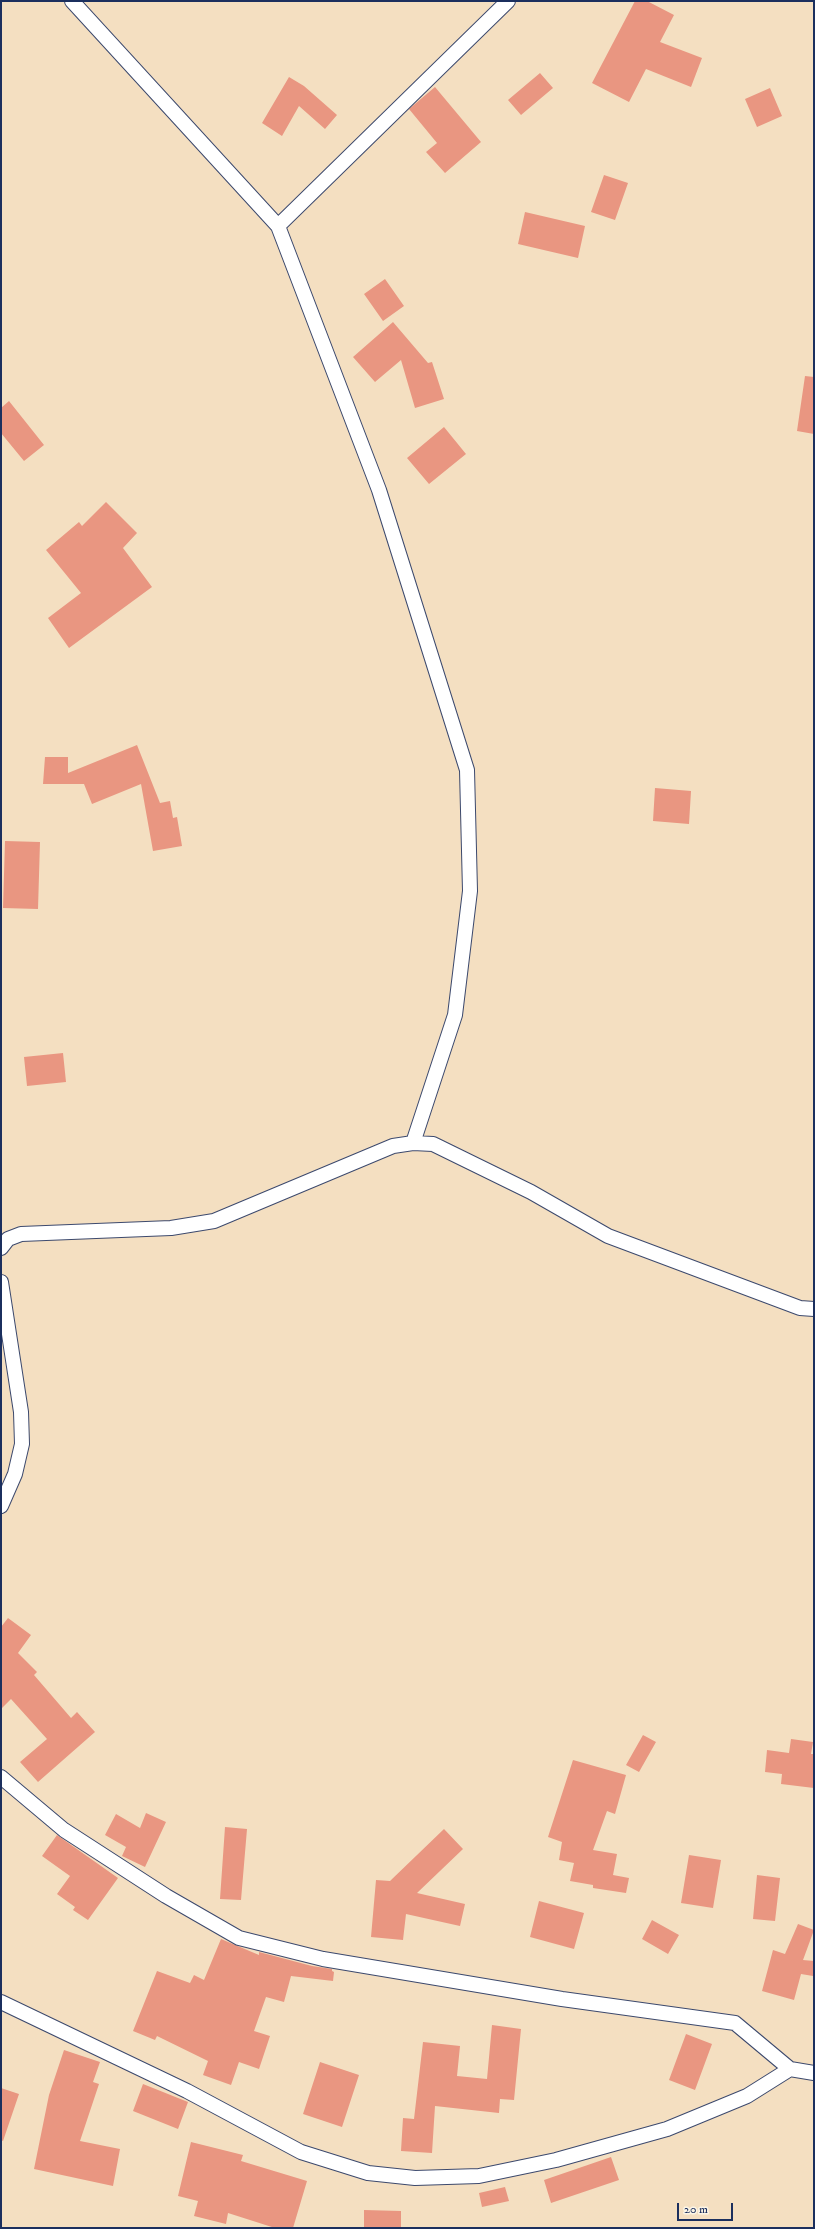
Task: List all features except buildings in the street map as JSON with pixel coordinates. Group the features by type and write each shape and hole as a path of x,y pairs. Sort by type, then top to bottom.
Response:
{"street":[{"path":"72,1 278,226 379,490 467,770 470,891 456,1015 413,1143"},
{"path":"278,226 508,1"},
{"path":"1,1248 8,1239 20,1234 171,1228 214,1221 393,1146 413,1143 433,1144 531,1192 608,1236 800,1308 814,1309"},
{"path":"1,1282 21,1412 22,1444 15,1474 1,1506"},
{"path":"1,1777 64,1830 166,1896 240,1938 322,1959 562,1999 735,2023 790,2069 814,2073"},
{"path":"1,2002 187,2091 301,2152 368,2173 415,2178 479,2176 556,2160 666,2130 746,2096 790,2069"}]}
